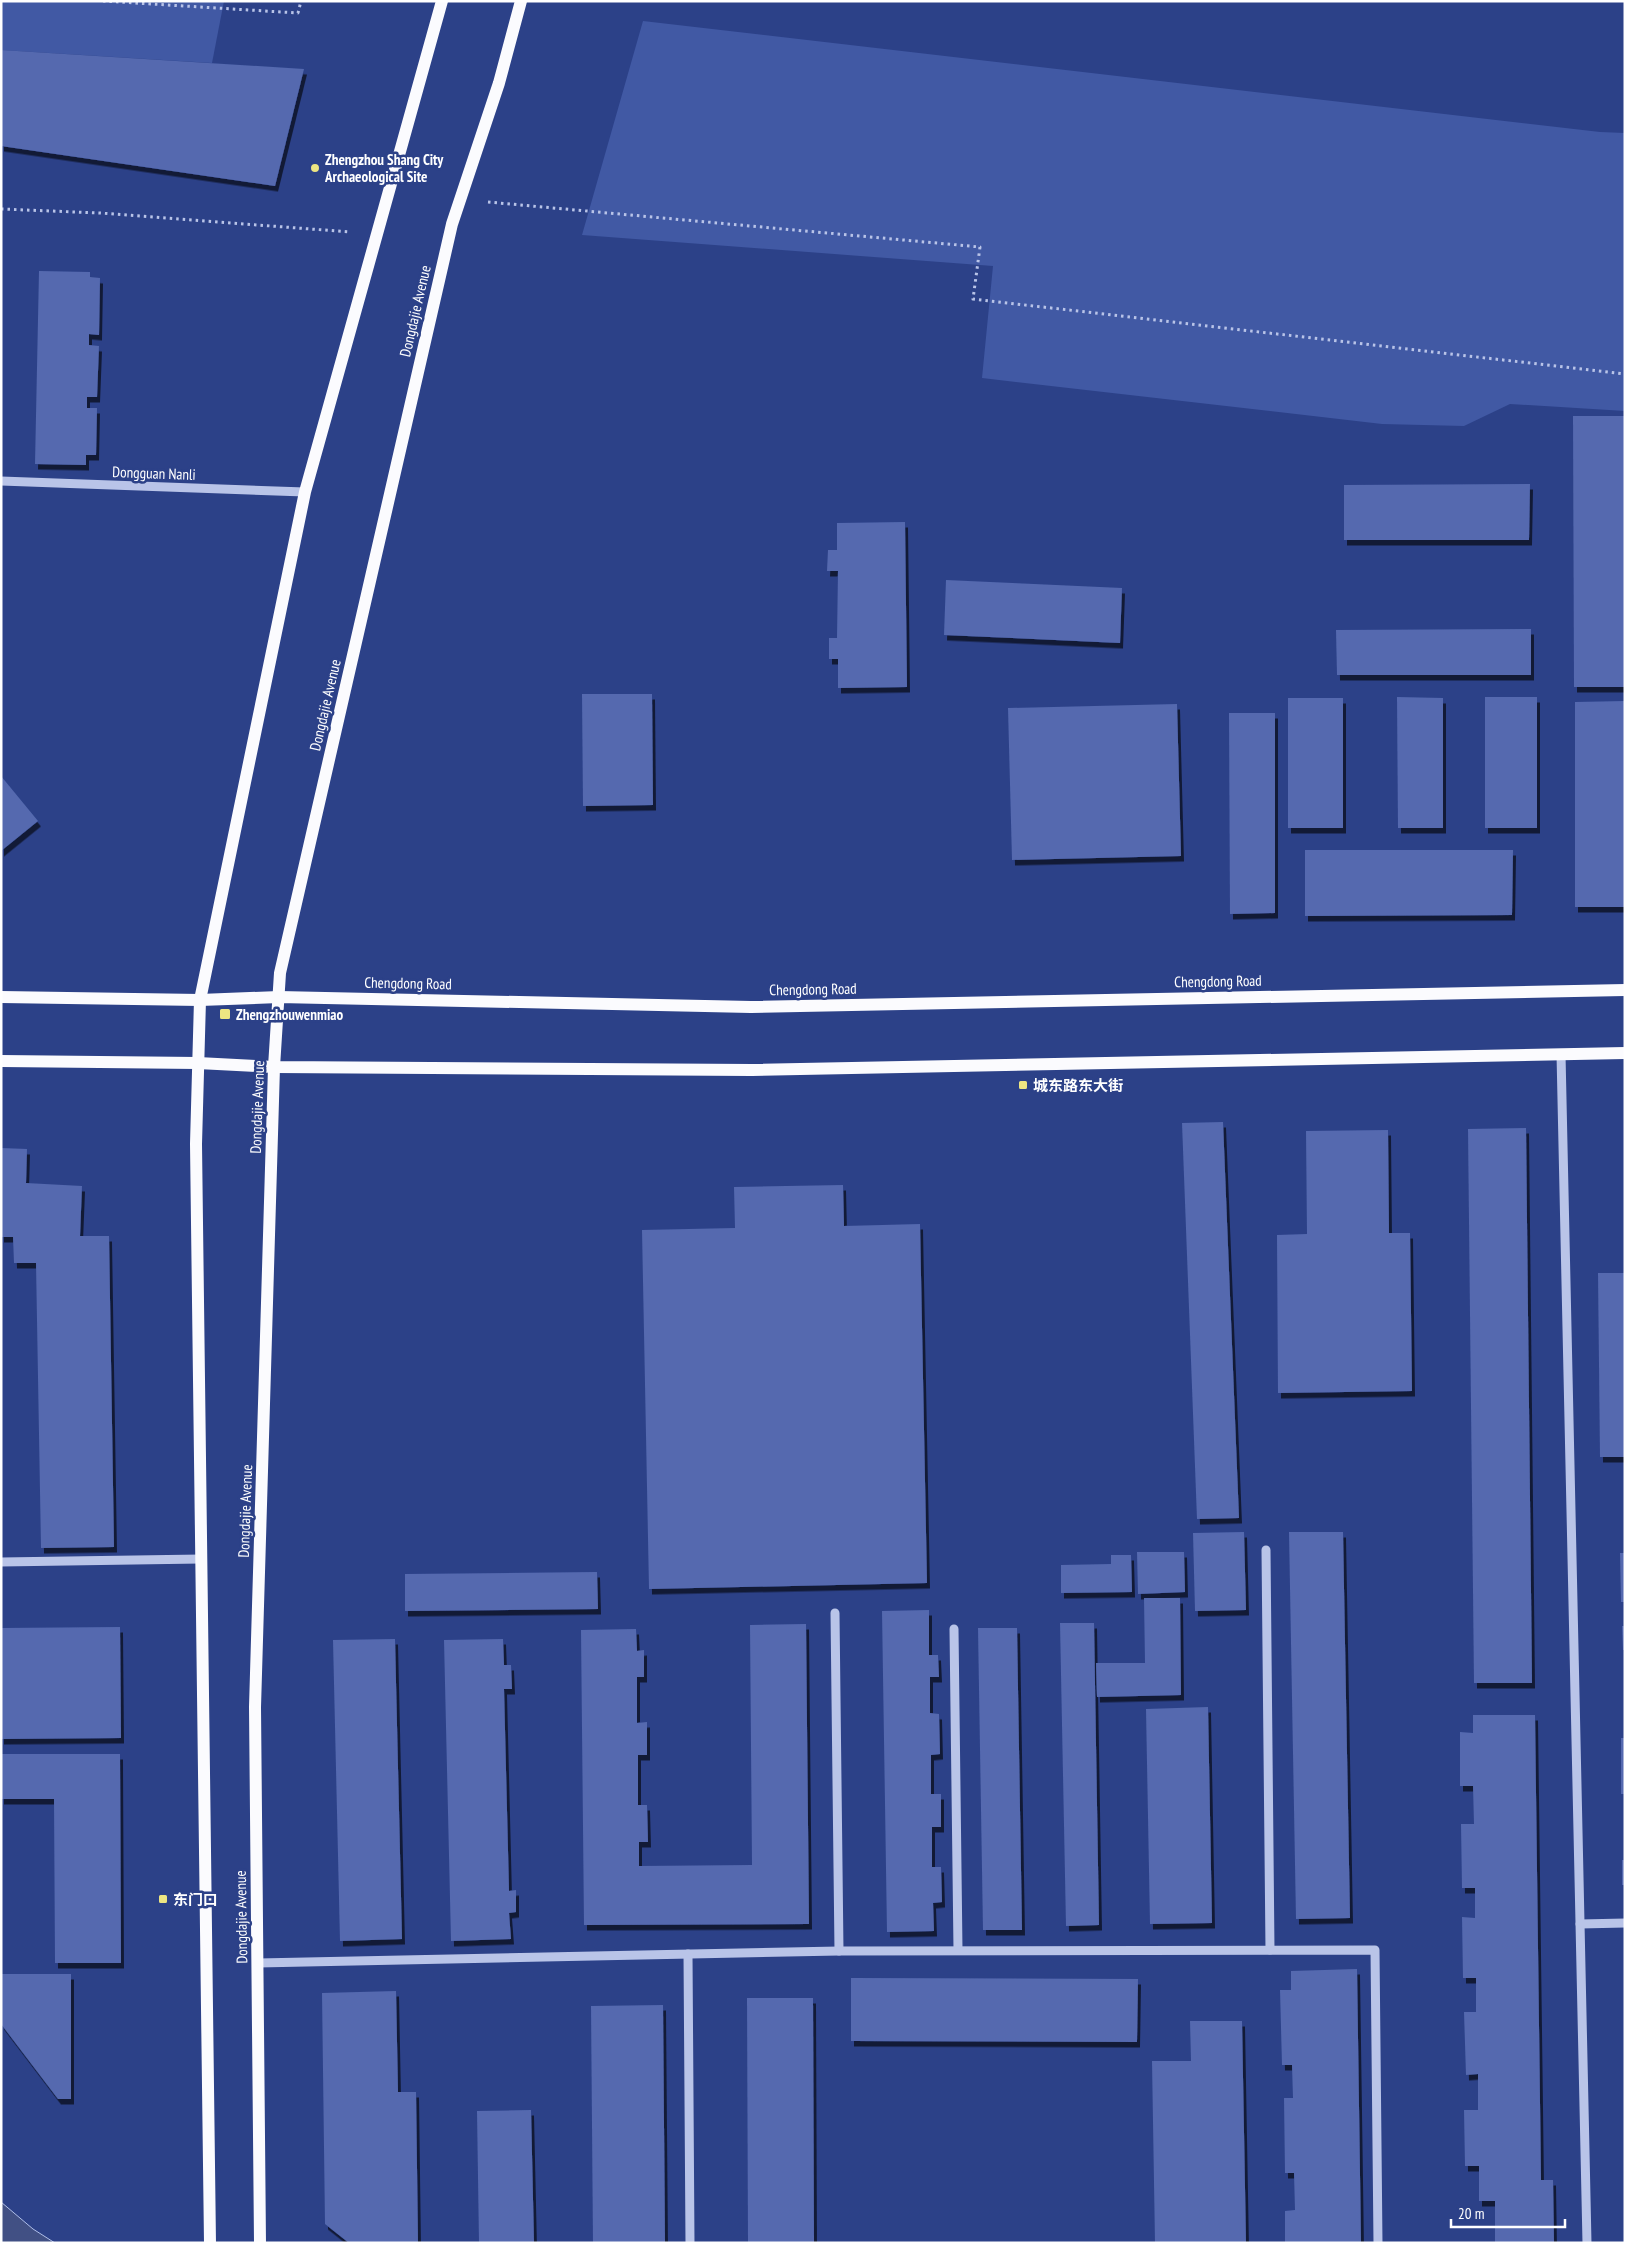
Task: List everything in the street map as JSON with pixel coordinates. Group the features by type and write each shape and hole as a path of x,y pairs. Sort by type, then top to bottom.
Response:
{"main road":[{"path":"210,2243 196,1144 200,1000 305,492 442,1"},
{"name":"Dongdajie Avenue","path":"260,2243 255,1707 274,1067 280,974 449,234 499,82 521,1"},
{"name":"Chengdong Road","path":"1,997 200,1000 279,997 752,1006 1625,990"},
{"path":"1,1061 198,1063 274,1067 752,1070 1625,1053"}],"lane":[{"name":"Dongguan Nanli","path":"1,481 305,492"},
{"path":"1561,1054 1587,2243"},
{"path":"1266,1550 1270,1950"},
{"path":"1,1562 201,1559"},
{"path":"836,1612 840,1951"},
{"path":"954,1629 958,1950"},
{"path":"1580,1924 1625,1923"},
{"path":"258,1964 840,1951 1375,1950 1378,2243"},
{"path":"688,1954 690,2243"}],"path":[{"path":"103,1 298,13 301,1"},
{"path":"460,200 980,247 973,298 1625,374"},
{"path":"1,209 100,213 378,234"}],"shaded area":[{"path":"1,1 224,1 212,63 1,50"},
{"path":"643,21 1600,132 1625,133 1625,411 1510,404 1464,426 1382,424 982,378 993,266 582,235"},
{"path":"1,2202 33,2229 55,2243 1,2243"}],"building":[{"path":"1,50 304,69 275,186 1,146"},
{"path":"39,271 90,272 90,277 100,278 99,335 89,334 89,345 99,346 97,397 87,397 87,408 97,408 96,455 86,455 86,465 35,464"},
{"path":"1573,416 1625,416 1625,687 1574,687"},
{"path":"1530,484 1529,540 1344,540 1344,485"},
{"path":"905,522 907,687 838,688 838,659 829,659 829,638 837,638 838,571 827,571 828,550 837,550 837,523"},
{"path":"946,580 1122,588 1120,643 944,635"},
{"path":"1531,629 1531,675 1337,675 1336,630"},
{"path":"582,694 652,694 653,805 583,806"},
{"path":"1397,697 1443,698 1443,828 1398,828"},
{"path":"1485,697 1537,697 1537,828 1485,828"},
{"path":"1288,698 1343,698 1343,828 1288,828"},
{"path":"1625,701 1625,907 1575,907 1575,702"},
{"path":"1177,704 1181,856 1012,860 1008,708"},
{"path":"1229,713 1275,713 1275,913 1230,914"},
{"path":"1,776 38,821 1,851"},
{"path":"1305,850 1513,850 1512,915 1305,916"},
{"path":"1223,1122 1239,1518 1197,1519 1182,1123"},
{"path":"1526,1128 1532,1683 1474,1683 1468,1129"},
{"path":"1388,1130 1389,1233 1410,1233 1412,1391 1278,1393 1277,1235 1307,1234 1306,1131"},
{"path":"1,1148 27,1149 26,1183 82,1186 80,1236 109,1236 114,1547 41,1548 36,1263 14,1263 13,1237 1,1237"},
{"path":"843,1185 844,1226 920,1224 927,1583 649,1589 642,1230 735,1228 734,1187"},
{"path":"1598,1273 1625,1273 1625,1457 1600,1457"},
{"path":"1244,1532 1246,1610 1195,1611 1193,1533"},
{"path":"1289,1532 1343,1532 1350,1918 1296,1919"},
{"path":"1137,1552 1184,1552 1185,1592 1138,1594"},
{"path":"1620,1553 1625,1553 1625,1602 1621,1602"},
{"path":"1111,1555 1131,1555 1132,1592 1061,1593 1061,1565 1111,1564"},
{"path":"597,1572 598,1609 405,1611 405,1574"},
{"path":"1144,1598 1180,1598 1181,1695 1097,1697 1096,1663 1145,1663"},
{"path":"929,1610 929,1655 938,1655 939,1677 930,1677 930,1713 939,1714 940,1754 931,1755 931,1794 941,1794 941,1827 932,1827 932,1867 941,1867 942,1902 933,1903 934,1931 887,1932 882,1611"},
{"path":"1060,1623 1094,1623 1099,1925 1066,1926"},
{"path":"806,1624 809,1924 584,1925 581,1630 636,1629 637,1651 644,1650 644,1677 637,1677 637,1723 647,1722 647,1755 638,1755 638,1805 647,1805 648,1842 639,1842 639,1866 752,1865 750,1625"},
{"path":"1622,1626 1625,1626 1625,1650 1623,1650"},
{"path":"120,1627 121,1738 1,1739 1,1628"},
{"path":"978,1628 1017,1628 1022,1930 983,1930"},
{"path":"395,1639 402,1939 340,1941 333,1640"},
{"path":"503,1639 504,1665 511,1665 512,1689 504,1689 509,1891 516,1890 516,1912 509,1913 511,1939 451,1941 444,1640"},
{"path":"1208,1707 1212,1923 1150,1924 1146,1709"},
{"path":"1473,1715 1535,1715 1541,2180 1553,2180 1554,2243 1495,2243 1495,2201 1479,2201 1479,2166 1465,2166 1464,2110 1478,2110 1478,2074 1466,2075 1464,2012 1476,2012 1476,1978 1463,1978 1462,1917 1475,1918 1475,1888 1462,1888 1461,1824 1474,1824 1473,1786 1460,1786 1460,1732 1473,1733"},
{"path":"1621,1738 1625,1738 1625,1794 1621,1794"},
{"path":"1,1754 120,1754 121,1963 55,1963 54,1799 1,1799"},
{"path":"1622,1860 1625,1860 1625,1885 1622,1885"},
{"path":"1357,1969 1361,2243 1285,2243 1285,2211 1295,2210 1294,2173 1285,2173 1284,2098 1293,2098 1292,2065 1282,2065 1280,1990 1291,1990 1291,1971"},
{"path":"1,1974 71,1974 71,2099 58,2099 1,2024"},
{"path":"851,1978 1138,1979 1137,2042 851,2041"},
{"path":"396,1991 398,2092 416,2092 418,2243 349,2243 325,2224 322,1993"},
{"path":"747,1998 813,1998 814,2243 748,2243"},
{"path":"663,2005 665,2243 593,2243 591,2006"},
{"path":"1190,2021 1242,2021 1246,2243 1155,2243 1152,2061 1191,2061"},
{"path":"531,2110 534,2243 479,2243 477,2111"}],"place":[{"name":"Zhengzhou Shang City Archaeological Site","path":"315,168"},
{"name":"Zhengzhouwenmiao","path":"225,1014"},
{"name":"城东路东大街","path":"1023,1085"},
{"name":"东门口","path":"163,1899"}]}
